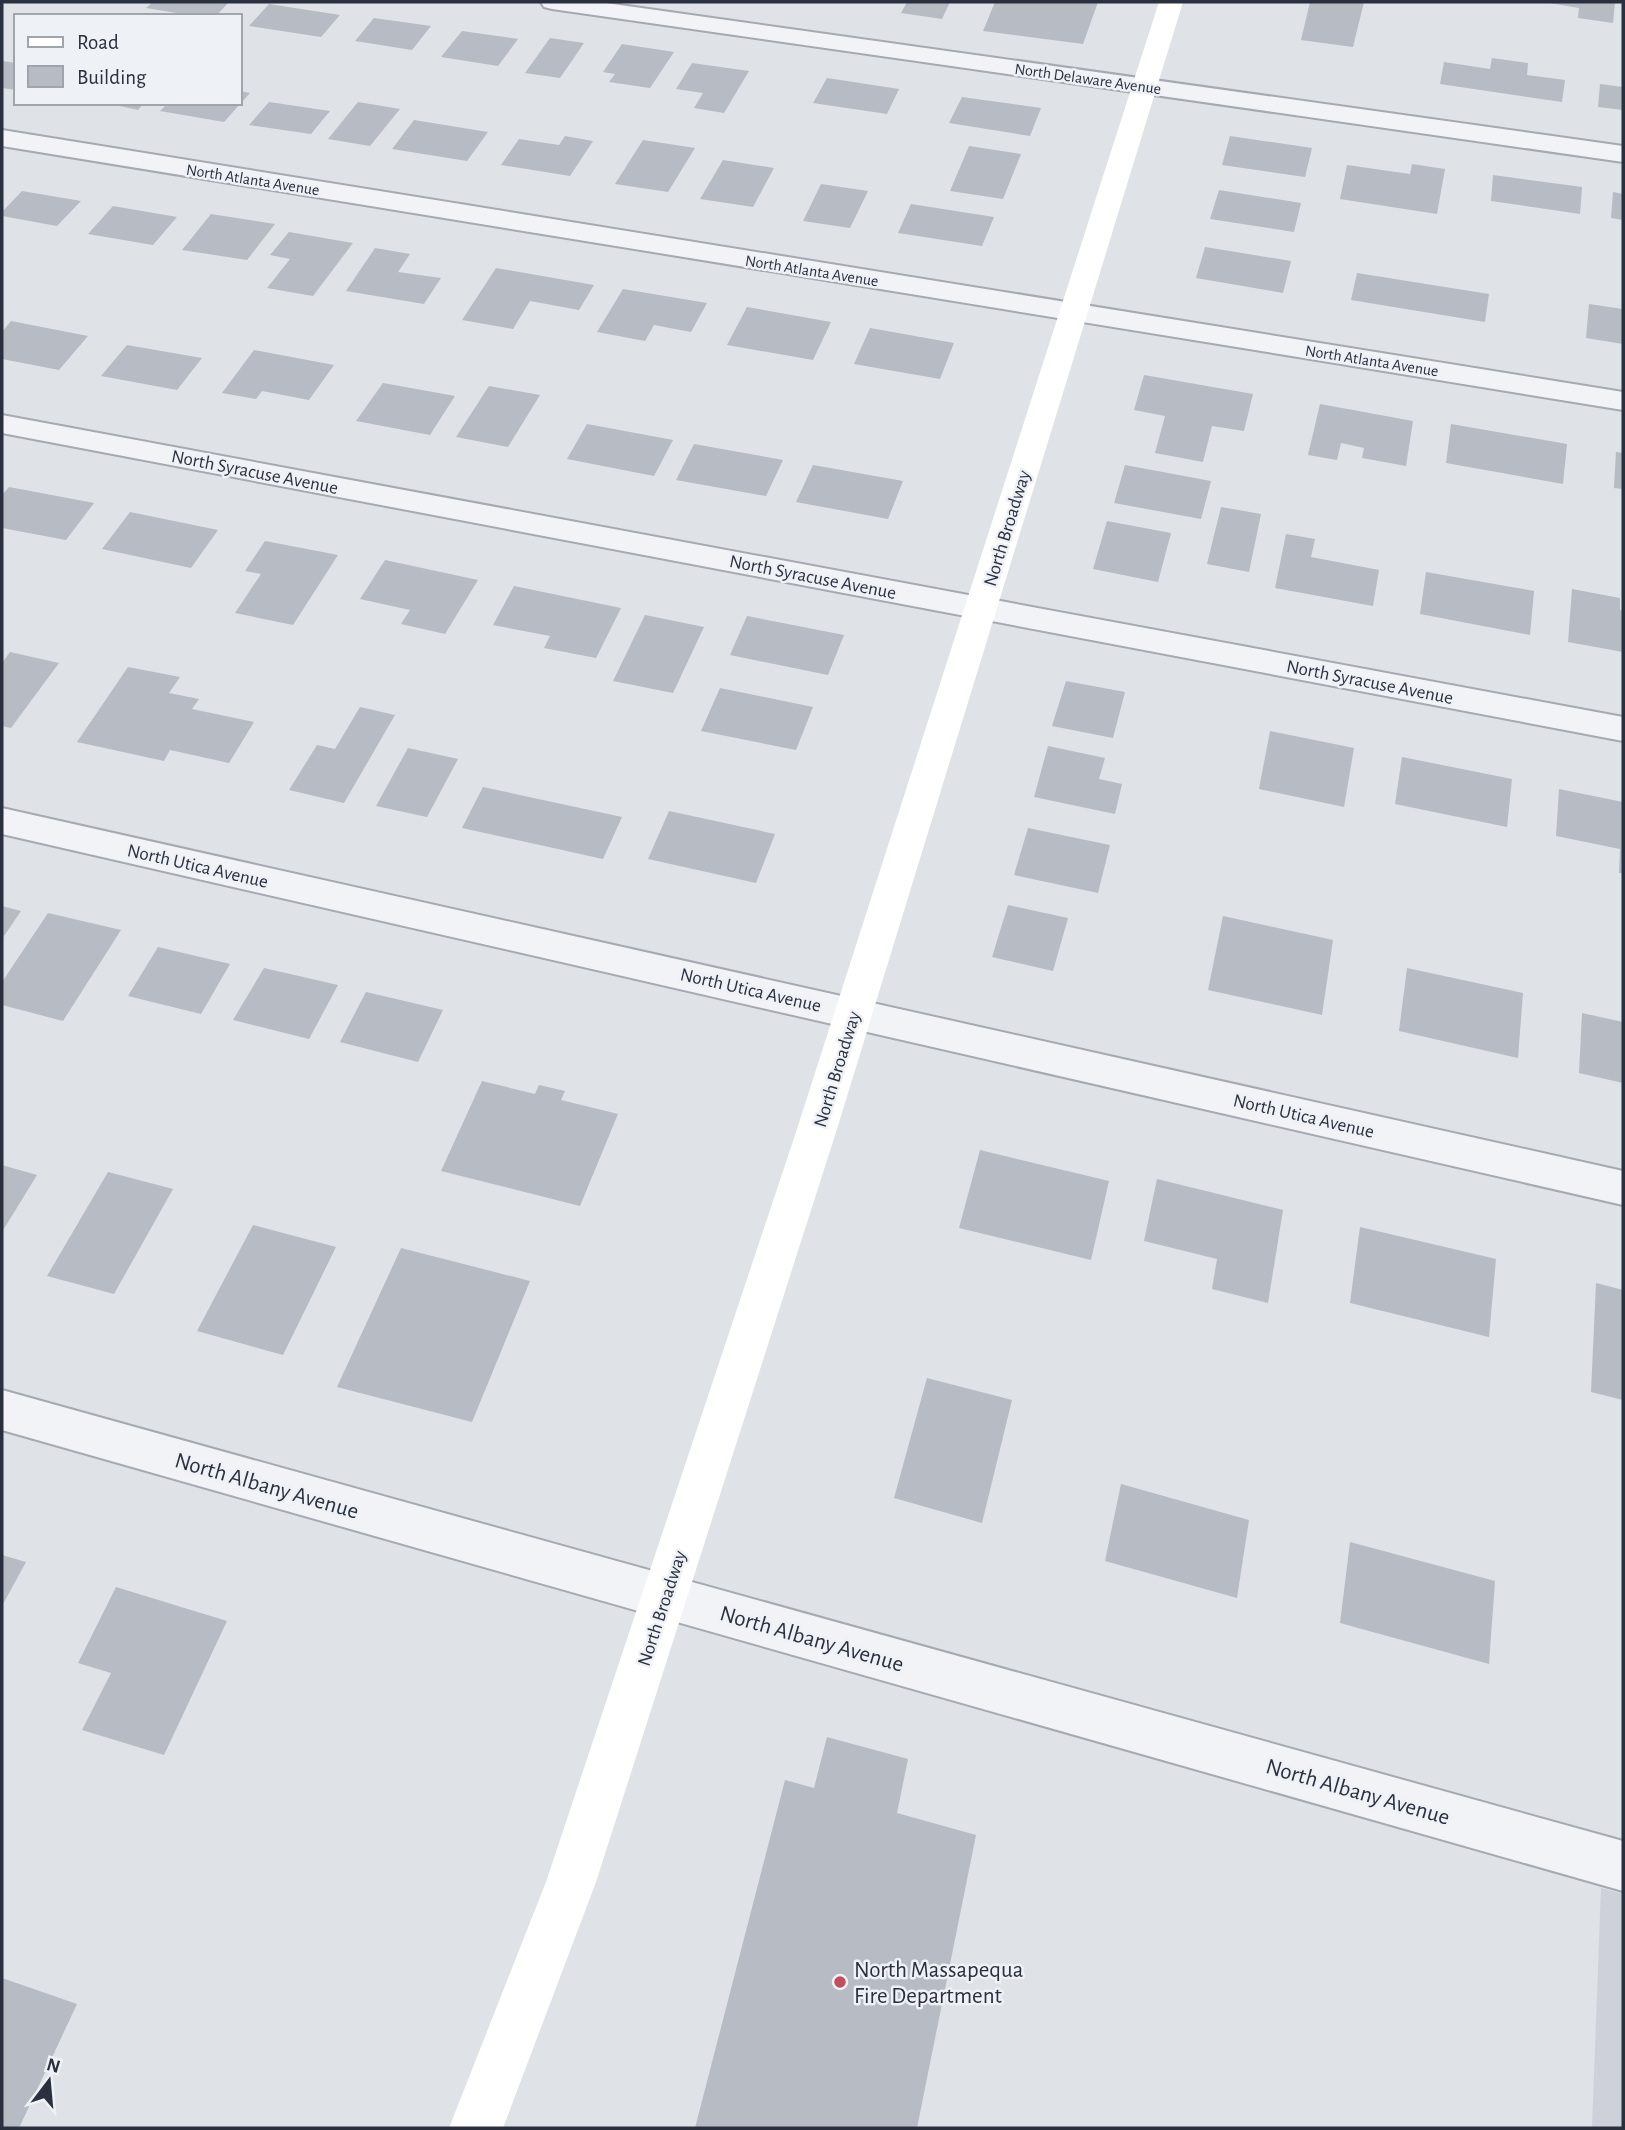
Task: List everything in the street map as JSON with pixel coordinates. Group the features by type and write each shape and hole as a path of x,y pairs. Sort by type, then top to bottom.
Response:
{"main road":[{"name":"North Broadway","path":"476,2128 571,1882 665,1597 853,1012 1171,2"}],"street":[{"name":"North Delaware Avenue","path":"552,2 1623,154"},
{"name":"North Atlanta Avenue","path":"2,138 1623,401"},
{"name":"North Syracuse Avenue","path":"2,424 1623,729"},
{"name":"North Utica Avenue","path":"2,821 1623,1188"},
{"name":"North Albany Avenue","path":"2,1410 1623,1866"}],"shaded area":[{"path":"1601,1888 1623,1894 1623,2128 1592,2128"}],"building":[{"path":"153,2 229,2 218,14 184,14 146,8"},
{"path":"907,2 950,2 942,19 901,13"},
{"path":"995,2 1098,2 1083,44 983,31"},
{"path":"1310,2 1364,2 1353,47 1301,40"},
{"path":"1543,2 1615,2 1613,23 1578,18 1579,8"},
{"path":"269,4 340,15 321,37 249,26"},
{"path":"374,18 431,26 412,50 355,41"},
{"path":"462,31 518,39 498,66 441,57"},
{"path":"550,38 584,43 560,78 525,73"},
{"path":"622,44 674,52 650,88 609,82 615,74 603,72"},
{"path":"1492,58 1528,63 1527,75 1565,80 1562,102 1440,84 1444,62 1490,69"},
{"path":"2,61 14,63 14,90 2,88"},
{"path":"692,63 749,71 724,113 694,108 703,93 676,89"},
{"path":"827,78 899,89 887,114 813,103"},
{"path":"1600,84 1623,87 1623,110 1598,107"},
{"path":"242,91 250,93 242,102"},
{"path":"962,97 1041,108 1030,136 949,123"},
{"path":"269,102 330,111 311,134 249,125"},
{"path":"358,102 400,109 370,146 328,139"},
{"path":"115,105 142,105 138,110"},
{"path":"166,105 239,105 224,122 160,111"},
{"path":"414,120 488,132 467,161 392,149"},
{"path":"565,136 593,141 570,176 501,165 519,139 559,145"},
{"path":"1230,136 1312,148 1305,177 1222,165"},
{"path":"643,140 695,148 668,192 615,184"},
{"path":"969,146 1021,154 1003,199 950,191"},
{"path":"723,160 774,168 753,207 700,199"},
{"path":"1412,164 1445,169 1437,214 1340,199 1347,165 1410,174"},
{"path":"1493,175 1582,187 1580,214 1491,201"},
{"path":"821,184 868,191 850,228 803,221"},
{"path":"1219,190 1301,203 1294,232 1210,219"},
{"path":"22,191 81,201 57,226 2,216 2,212"},
{"path":"1613,192 1623,194 1623,220 1611,218"},
{"path":"911,204 994,217 982,246 898,233"},
{"path":"113,206 177,217 153,245 88,234"},
{"path":"211,214 275,224 247,260 182,250"},
{"path":"289,232 353,243 313,296 267,288 290,259 270,255"},
{"path":"1205,247 1291,261 1283,293 1196,278"},
{"path":"375,248 410,254 398,272 441,278 424,304 346,291"},
{"path":"496,268 594,285 579,310 530,301 513,329 462,320"},
{"path":"1357,273 1489,294 1485,322 1351,300"},
{"path":"623,289 707,303 691,332 654,325 645,341 597,332"},
{"path":"1589,304 1623,309 1623,344 1586,338"},
{"path":"747,307 831,322 813,360 727,345"},
{"path":"11,321 88,336 59,370 2,359 2,332"},
{"path":"870,328 954,343 940,379 854,364"},
{"path":"127,345 202,358 177,390 101,376"},
{"path":"254,350 334,365 309,400 262,391 256,399 222,393"},
{"path":"1144,375 1253,394 1244,431 1212,426 1203,462 1155,453 1165,416 1134,410"},
{"path":"383,383 455,396 430,435 356,421"},
{"path":"489,386 540,395 508,447 456,437"},
{"path":"1320,404 1413,421 1406,466 1362,458 1364,448 1341,443 1337,460 1308,455"},
{"path":"587,424 673,440 654,476 567,459"},
{"path":"1451,424 1567,444 1563,484 1446,463"},
{"path":"694,444 783,460 766,496 676,480"},
{"path":"1616,452 1623,453 1623,489 1614,488"},
{"path":"813,465 903,481 888,519 796,502"},
{"path":"1125,465 1211,481 1201,519 1114,503"},
{"path":"9,487 94,503 66,540 2,528 2,495"},
{"path":"1221,507 1261,514 1249,572 1207,564"},
{"path":"130,512 218,530 191,568 102,549"},
{"path":"1107,521 1171,533 1158,582 1093,569"},
{"path":"1286,534 1315,539 1311,557 1379,570 1373,606 1275,588"},
{"path":"265,541 338,555 293,625 235,613 261,574 245,571"},
{"path":"385,560 478,580 445,634 401,624 410,610 360,599"},
{"path":"1426,572 1534,591 1530,635 1420,614"},
{"path":"514,586 621,608 596,658 544,648 550,636 493,625"},
{"path":"1572,589 1620,598 1620,610 1623,611 1623,652 1568,642"},
{"path":"645,615 704,627 673,693 613,681"},
{"path":"747,616 844,635 828,675 730,655"},
{"path":"10,652 59,663 11,728 2,726 2,663"},
{"path":"128,667 180,677 169,693 199,699 192,709 254,722 229,763 170,750 164,761 77,742"},
{"path":"1066,681 1125,692 1113,738 1052,726"},
{"path":"720,688 813,707 796,750 701,731"},
{"path":"360,707 395,715 344,803 289,790 317,745 335,749"},
{"path":"1270,731 1354,748 1344,807 1259,789"},
{"path":"1048,746 1105,758 1099,779 1122,784 1115,814 1034,797"},
{"path":"408,748 458,759 427,817 376,806"},
{"path":"1402,757 1512,779 1507,827 1395,804"},
{"path":"483,787 622,817 603,859 462,828"},
{"path":"1559,789 1623,802 1623,873 1619,873 1620,849 1556,836"},
{"path":"669,811 775,834 756,883 648,859"},
{"path":"1028,828 1110,845 1098,893 1014,875"},
{"path":"1008,905 1068,918 1053,971 992,957"},
{"path":"2,906 21,911 2,939"},
{"path":"48,913 121,930 63,1021 2,1005 2,982"},
{"path":"1223,916 1333,940 1322,1015 1208,990"},
{"path":"158,947 230,964 201,1014 128,996"},
{"path":"264,968 338,985 309,1039 233,1020"},
{"path":"1407,968 1523,993 1518,1058 1399,1031"},
{"path":"366,992 443,1010 418,1062 340,1042"},
{"path":"1582,1013 1623,1022 1623,1083 1579,1073"},
{"path":"482,1081 535,1094 539,1085 565,1091 561,1100 618,1114 580,1206 441,1171"},
{"path":"980,1150 1109,1181 1091,1260 959,1228"},
{"path":"2,1165 37,1175 2,1232"},
{"path":"108,1172 173,1189 114,1294 47,1276"},
{"path":"1157,1179 1283,1210 1268,1303 1212,1289 1217,1259 1144,1241"},
{"path":"253,1225 336,1247 283,1355 197,1331"},
{"path":"1360,1227 1496,1259 1489,1337 1350,1303"},
{"path":"401,1248 530,1281 472,1422 337,1387"},
{"path":"1596,1283 1623,1290 1623,1400 1591,1392"},
{"path":"927,1378 1012,1400 982,1523 894,1498"},
{"path":"1121,1484 1249,1520 1237,1598 1105,1561"},
{"path":"1350,1542 1495,1581 1489,1664 1340,1623"},
{"path":"2,1555 26,1562 2,1606"},
{"path":"116,1587 227,1621 164,1755 82,1730 111,1673 78,1663"},
{"name":"North Massapequa Fire Department","path":"827,1737 908,1759 897,1813 976,1835 917,2128 695,2128 785,1780 814,1788"},
{"path":"2,1978 77,2004 19,2128 2,2128"}],"place":[{"name":"North Massapequa Fire Department","path":"840,1982"}]}
